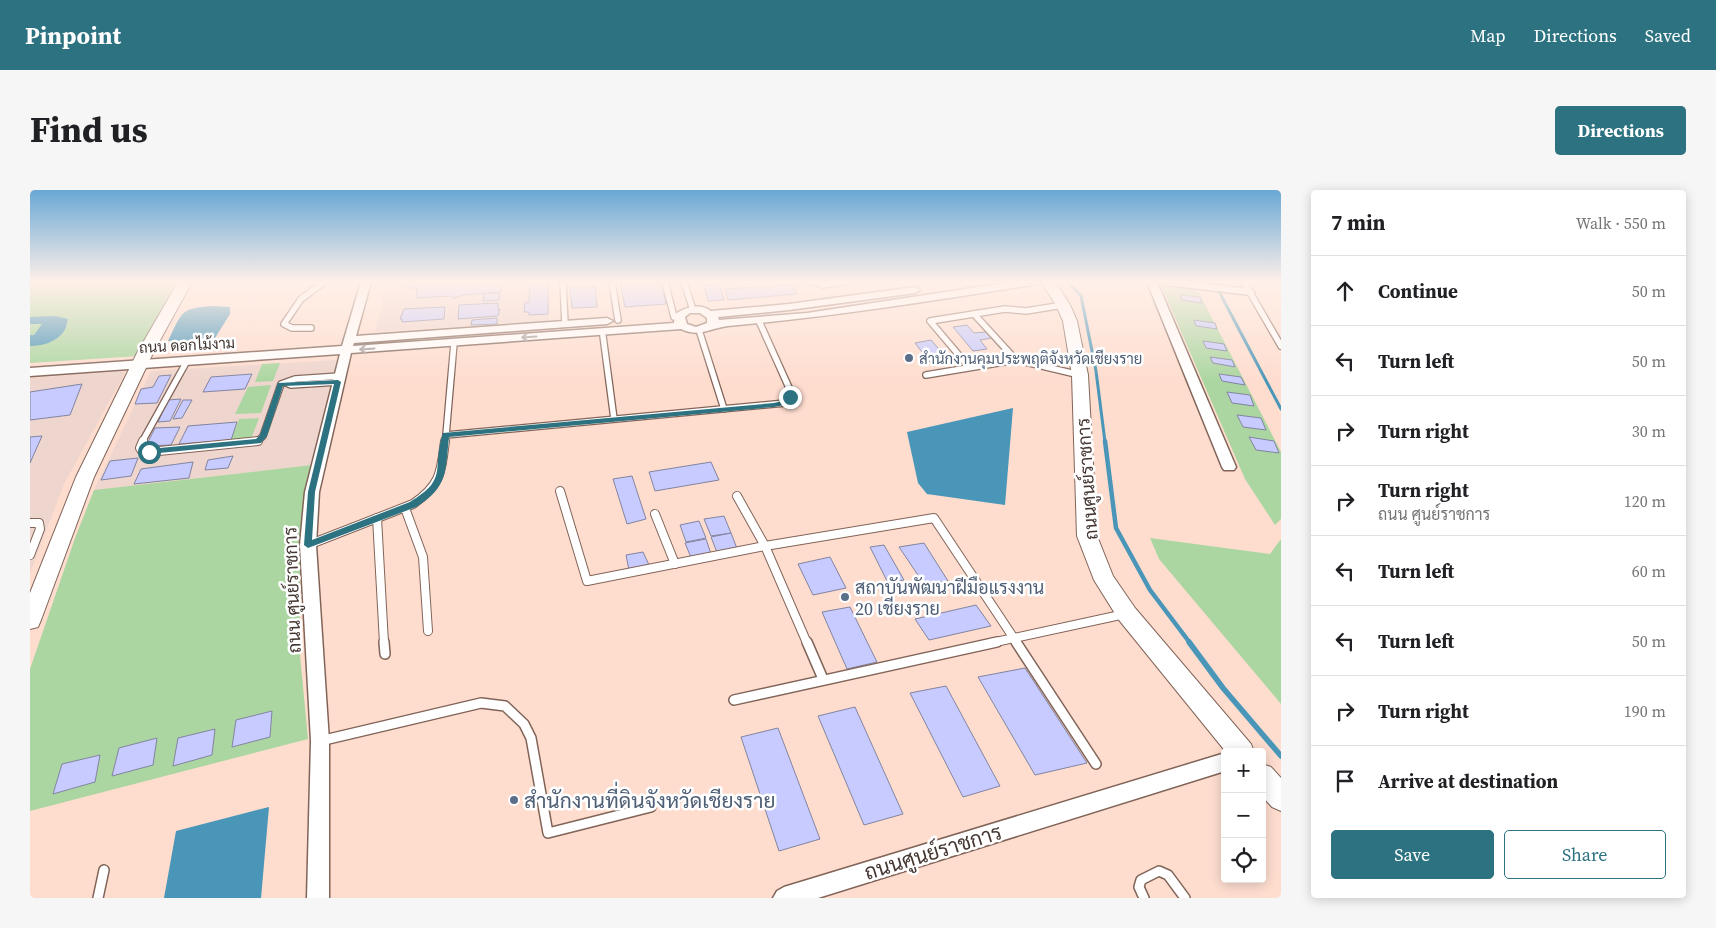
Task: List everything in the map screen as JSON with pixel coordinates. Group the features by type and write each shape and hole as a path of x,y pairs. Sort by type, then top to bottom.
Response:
{"street":[{"path":"30,620 85,477 167,315"},
{"path":"347,345 356,315"},
{"path":"347,345 454,343 678,320 682,315"},
{"path":"708,315 712,319 759,321 813,315"},
{"path":"712,319 737,315"},
{"name":"ถนนศูนย์ราชการ","path":"1067,315 1080,375 1087,536 1104,580 1127,614 1239,748"},
{"path":"1166,315 1229,467"},
{"path":"347,345 618,320 678,320 699,330 710,327 712,319"},
{"name":"ถนน ดอกไม้งาม","path":"30,372 187,361 347,345"},
{"name":"ถนน ศูนย์ราชการ","path":"318,898 320,742 308,545 312,492 347,345"},
{"name":"ถนนศูนย์ราชการ","path":"784,898 1221,763"},
{"path":"1266,781 1281,798"}],"lane":[{"path":"289,315 285,320 284,324 286,326 311,328"},
{"path":"565,315 566,324"},
{"path":"617,315 618,320"},
{"path":"676,315 678,320"},
{"path":"967,315 930,321 969,368"},
{"path":"975,315 1016,360"},
{"path":"1263,315 1281,346"},
{"path":"446,435 785,403 790,397 790,390 759,321"},
{"path":"699,330 724,409"},
{"path":"603,336 614,419"},
{"path":"308,545 405,508 425,497 436,487 440,477 446,435 454,343"},
{"path":"926,374 1016,360 1080,375"},
{"path":"187,361 142,442 140,448 142,451 149,452 258,441 263,436 280,385 339,379"},
{"path":"560,491 587,581 765,546 934,518 1096,764"},
{"path":"737,496 765,546 823,680"},
{"path":"405,508 423,556 428,631"},
{"path":"654,514 675,564"},
{"path":"377,518 385,654"},
{"path":"30,523 39,523 40,529 30,555"},
{"path":"734,700 1127,614"},
{"path":"320,742 481,703 495,704 504,706 515,714 524,724 531,738 548,833 651,807"},
{"path":"98,898 104,870"},
{"path":"1144,898 1138,886 1139,881 1142,877 1159,871 1168,875 1185,898"}],"shaded area":[{"path":"379,315 549,315 549,321 375,332"},
{"path":"337,360 312,465 94,490 151,371"},
{"path":"126,371 64,484 30,573 30,378"}],"green space":[{"path":"30,315 163,315 139,356 30,363"},
{"path":"1174,315 1210,315 1281,452 1281,519 1275,525 1245,479"},
{"path":"280,363 273,381 255,382 262,364"},
{"path":"271,385 261,413 235,414 248,387"},
{"path":"259,418 251,439 231,440 239,419"},
{"path":"312,465 300,531 300,655 308,739 30,811 30,669 75,538 94,490"},
{"path":"1150,538 1270,554 1281,539 1281,704 1159,559"}],"water":[{"path":"182,315 229,315 215,338 187,344 181,341 168,341"},
{"path":"55,316 68,319 61,335 49,343 30,346 30,335 34,335 42,324 30,324 30,317"},
{"path":"1013,408 1005,505 927,494 918,483 907,432"},
{"path":"269,807 261,898 164,898 176,831"}],"building":[{"path":"402,315 444,315 444,319 402,322 402,319 400,319"},
{"path":"458,315 498,315 498,316 458,319"},
{"path":"497,318 497,324 471,325 472,320"},
{"path":"1194,320 1215,323 1217,329 1196,326"},
{"path":"967,325 974,333 986,332 992,338 980,340 987,349 973,351 953,327"},
{"path":"931,340 951,363 933,366 915,343"},
{"path":"1203,341 1224,344 1227,351 1206,348"},
{"path":"1210,357 1232,360 1235,367 1213,363"},
{"path":"252,374 245,389 203,392 211,377"},
{"path":"1219,374 1241,377 1245,385 1222,381"},
{"path":"171,375 157,403 135,404 141,389 153,387 159,376"},
{"path":"82,384 70,415 30,420 30,392"},
{"path":"1227,392 1250,395 1254,406 1232,403"},
{"path":"181,399 170,421 158,422 168,400"},
{"path":"183,400 192,400 182,418 173,419"},
{"path":"1237,415 1261,418 1266,430 1243,427"},
{"path":"237,422 231,440 179,444 188,426"},
{"path":"180,427 171,445 146,446 155,428"},
{"path":"42,436 30,463 30,437"},
{"path":"1249,437 1274,441 1279,453 1256,450"},
{"path":"233,456 228,468 205,470 208,460"},
{"path":"138,458 131,476 101,480 110,461"},
{"path":"193,462 189,478 134,484 141,469"},
{"path":"711,462 719,480 655,491 649,472"},
{"path":"632,476 646,519 627,524 613,479"},
{"path":"724,516 731,533 711,536 704,519"},
{"path":"699,521 706,538 686,542 680,525"},
{"path":"731,533 738,551 718,555 711,537"},
{"path":"706,539 712,557 692,560 685,543"},
{"path":"924,543 948,581 924,584 899,547"},
{"path":"884,545 904,580 888,583 870,547"},
{"path":"643,552 649,565 629,570 626,555"},
{"path":"830,557 846,588 813,595 798,564"},
{"path":"976,605 991,626 929,640 915,619"},
{"path":"850,607 877,662 847,669 822,612"},
{"path":"1025,668 1087,763 1035,775 978,677"},
{"path":"946,686 1000,786 963,797 910,693"},
{"path":"855,707 903,814 864,825 818,716"},
{"path":"272,711 270,737 232,747 236,720"},
{"path":"778,728 820,839 779,851 741,737"},
{"path":"215,729 212,755 173,766 178,738"},
{"path":"157,738 153,765 112,776 119,748"},
{"path":"100,755 95,782 53,794 62,764"}],"waterway":[{"path":"1085,315 1096,371 1105,442"},
{"path":"1231,315 1281,409"},
{"path":"1105,441 1116,528 1150,590 1190,643"},
{"path":"1189,642 1223,688 1281,756"}],"place":[{"name":"สำนักงานคุมประพฤติจังหวัดเชียงราย","path":"909,358"},
{"name":"สถาบันพัฒนาฝีมือแรงงาน 20 เชียงราย","path":"845,597"},
{"name":"สำนักงานที่ดินจังหวัดเชียงราย","path":"514,800"}],"route":[{"path":"149,452 258,441 263,436 280,384 338,382 312,492 308,545 413,504 425,497 436,487 440,477 446,435 774,405 785,403 790,397"}]}
